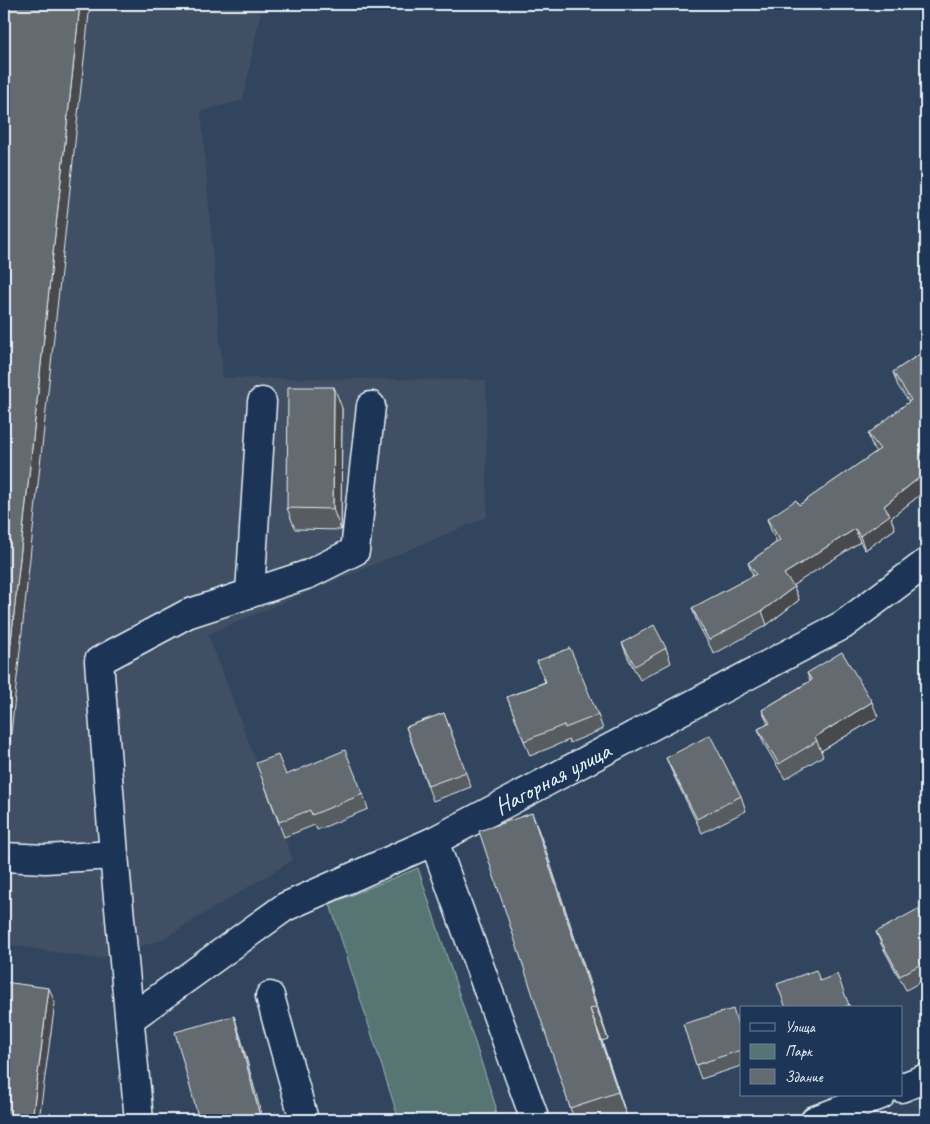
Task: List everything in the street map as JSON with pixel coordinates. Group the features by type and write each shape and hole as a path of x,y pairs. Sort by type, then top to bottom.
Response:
{"street":[{"path":"250,593 262,402"},
{"path":"140,1120 114,855 99,661 187,614 309,574 355,551 371,406"},
{"name":"Нагорная улица","path":"130,1019 286,907 434,841 843,625 926,563"},
{"path":"434,841 533,1114 530,1120"},
{"path":"4,857 45,859 114,855"},
{"path":"270,996 304,1120"},
{"path":"902,1088 926,1078"},
{"path":"816,1120 878,1096"}],"shaded area":[{"path":"4,4 262,4 243,100 201,111 223,378 486,380 487,517 208,634 293,860 161,940 98,959 4,944"}],"green space":[{"path":"418,868 496,1107 494,1120 399,1120 330,904"}],"building":[{"path":"4,4 80,4 4,706"},
{"path":"926,350 926,472 884,506 890,515 860,536 855,529 784,574 794,587 762,611 709,640 692,608 756,574 748,563 780,540 767,519 796,500 799,505 880,449 868,434 911,400 893,372"},
{"path":"288,387 334,387 333,509 287,508"},
{"path":"654,625 666,648 635,666 622,643"},
{"path":"570,648 598,715 565,728 564,725 524,741 507,697 546,682 537,661"},
{"path":"842,652 872,702 815,737 817,741 779,764 758,729 770,723 762,710 812,680 807,673"},
{"path":"444,713 466,772 428,786 406,727"},
{"path":"710,735 741,796 697,819 666,758"},
{"path":"345,750 363,794 312,815 310,810 279,822 256,763 278,755 286,775"},
{"path":"532,813 596,1007 590,1009 618,1092 570,1108 479,831"},
{"path":"918,909 926,924 926,961 900,976 876,932"},
{"path":"816,970 820,981 837,974 849,1005 785,1006 777,984"},
{"path":"4,982 49,988 32,1120 4,1120"},
{"path":"733,1009 740,1032 740,1050 696,1065 683,1024"},
{"path":"234,1016 261,1120 199,1120 175,1032"}]}
